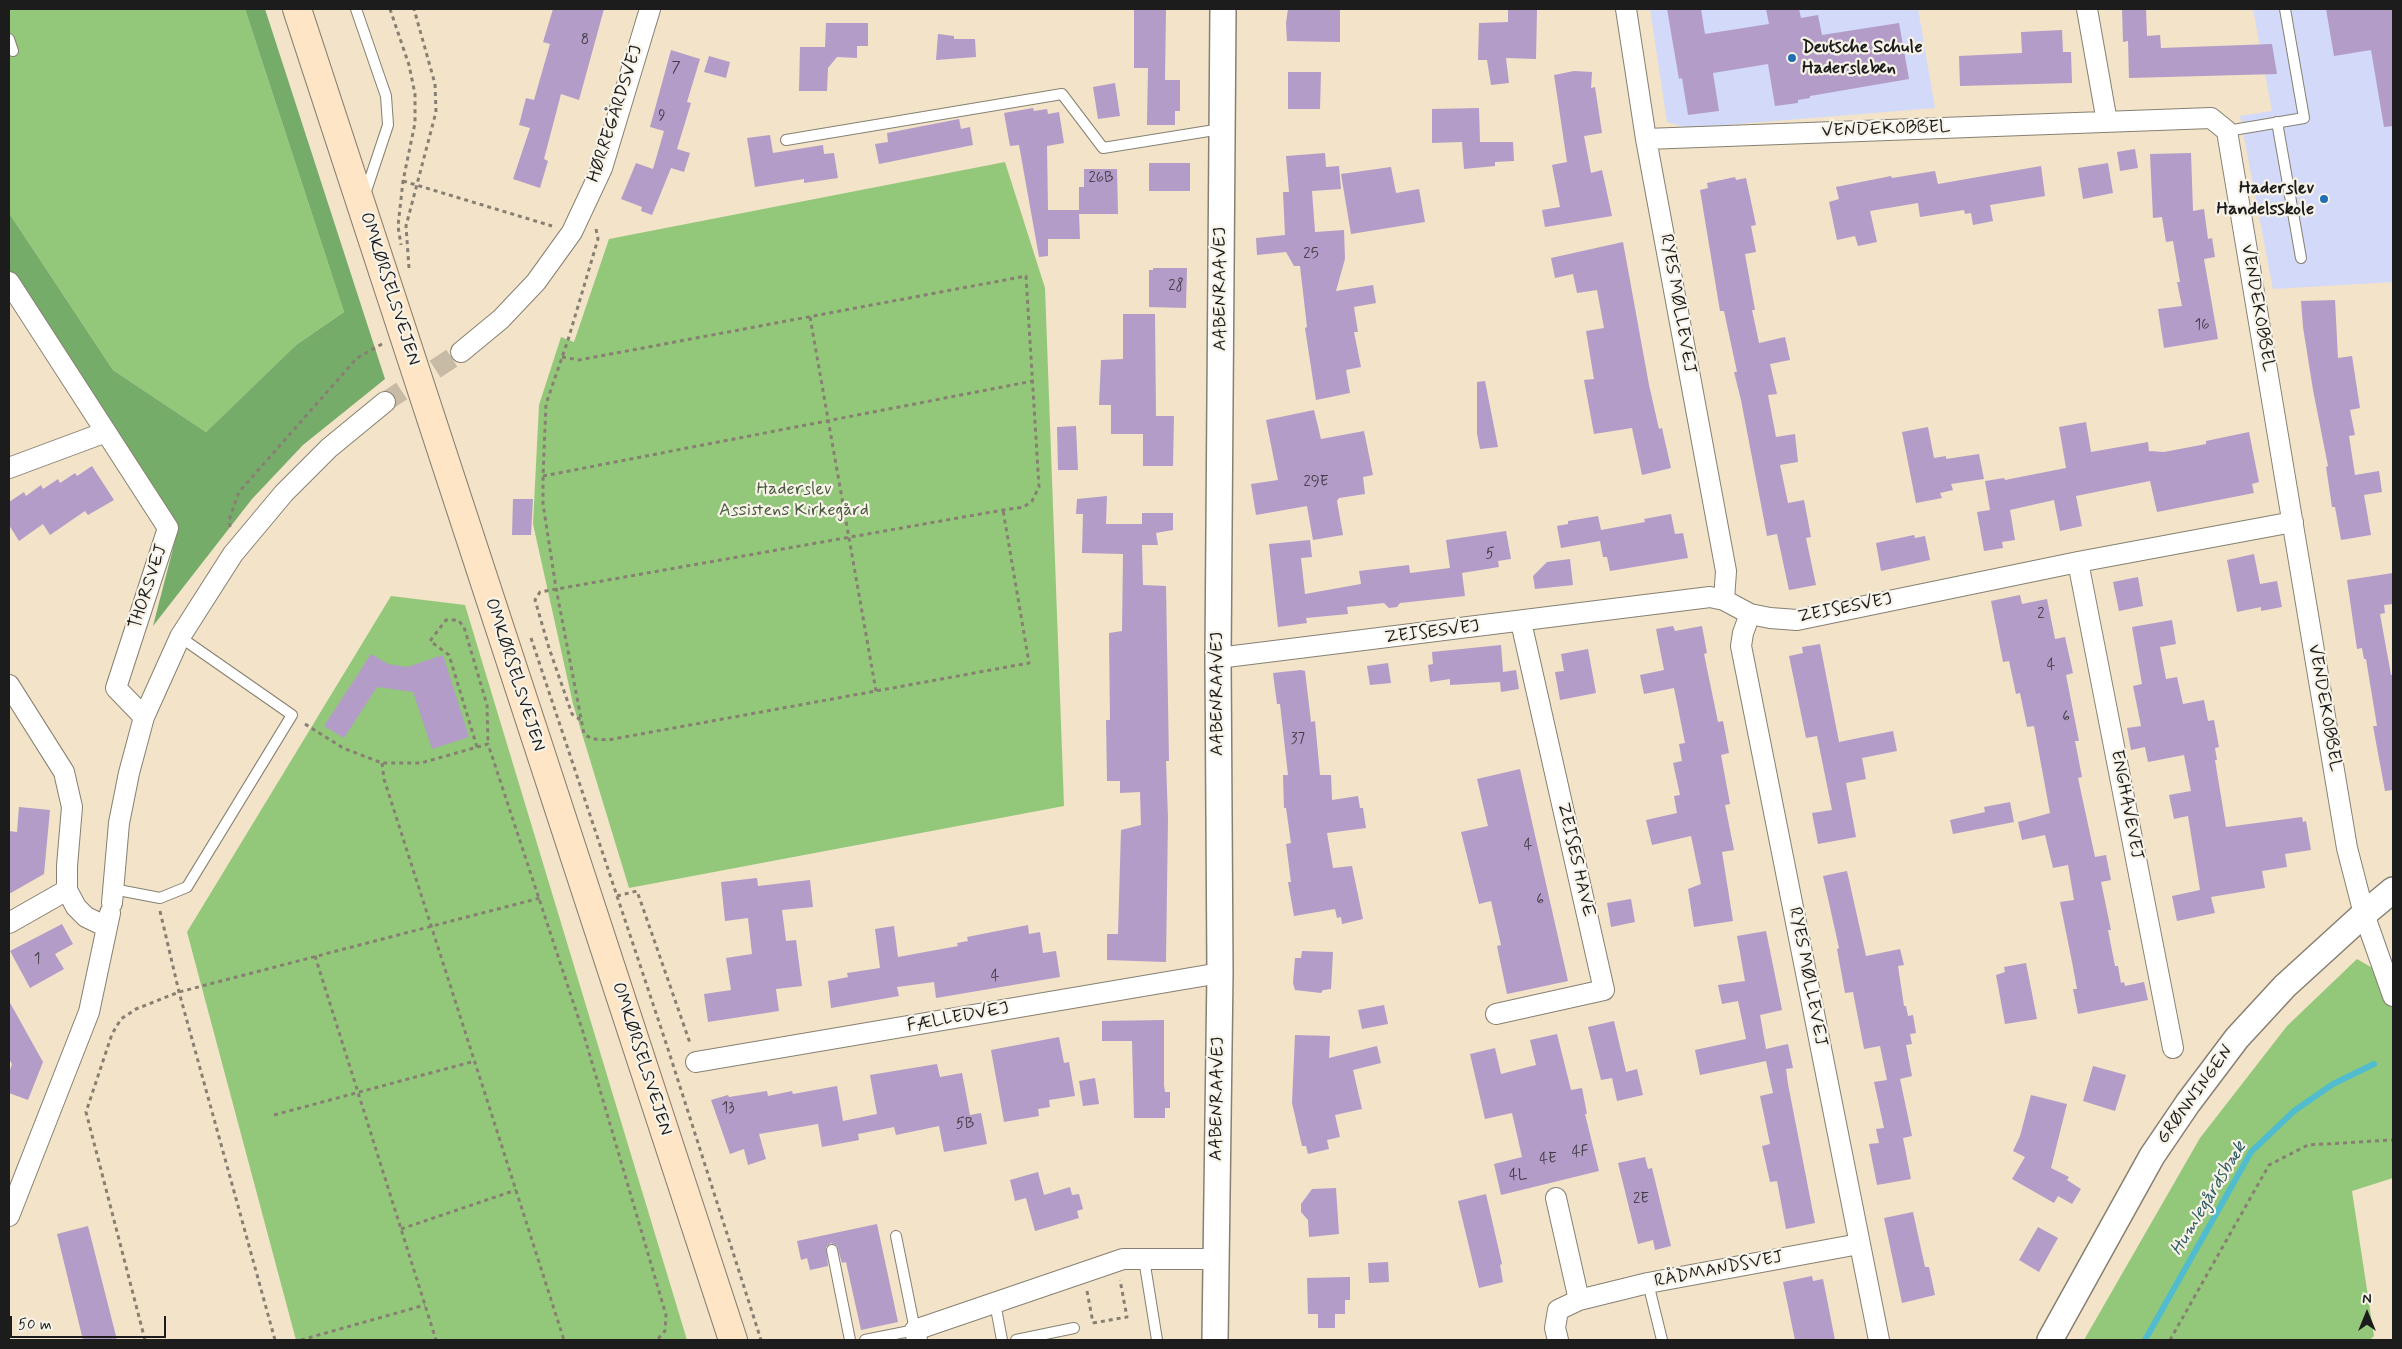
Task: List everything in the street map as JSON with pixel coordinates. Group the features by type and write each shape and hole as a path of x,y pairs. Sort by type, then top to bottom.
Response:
{"main road":[{"name":"OMKØRSELSVEJEN","path":"297,9 733,1340"}],"street":[{"name":"HØRREGÅRDSVEJ","path":"461,352 501,319 536,282 572,232 602,168 650,9"},
{"name":"AABENRAAVEJ","path":"1215,1340 1220,973 1218,658 1223,9"},
{"name":"RYES MØLLEVEJ","path":"1626,9 1646,139 1726,571 1724,600"},
{"path":"2087,9 2106,122"},
{"name":"VENDEKOBBEL","path":"1646,139 2210,118 2227,131 2347,848 2364,914 2393,996"},
{"name":"THORSVEJ","path":"9,282 168,528 116,688 144,717"},
{"path":"9,1216 89,1012 110,908 119,823 129,773 144,717 180,637 233,554 284,493 329,448 385,402"},
{"path":"9,468 106,432"},
{"name":"ZEISESVEJ","path":"1218,658 1521,622 1710,597 1724,600 1750,614 1797,620 2078,562 2293,522"},
{"name":"ENGHAVEVEJ","path":"2078,562 2173,1048"},
{"name":"RYES MØLLEVEJ","path":"1750,614 1743,633 1742,646 1879,1340"},
{"name":"ZEISES HAVE","path":"1496,1014 1604,990 1521,622"},
{"path":"9,687 64,772 72,807 67,890 76,907 86,917 110,908"},
{"path":"9,923 67,890"},
{"name":"GRØNNINGEN","path":"2050,1340 2152,1156 2188,1103 2237,1038 2285,986 2393,890"},
{"name":"FÆLLEDVEJ","path":"696,1062 1220,973"},
{"path":"1556,1198 1579,1300"},
{"name":"RÅDMANDSVEJ","path":"1558,1340 1555,1328 1558,1310 1579,1300 1648,1283 1859,1244"},
{"path":"916,1335 994,1303 1124,1259 1216,1259"}],"lane":[{"path":"356,9 386,96 388,124 362,205"},
{"path":"2227,131 2304,118 2285,9"},
{"path":"9,39 13,51"},
{"path":"786,140 1062,94 1103,148 1222,128"},
{"path":"2278,122 2302,258"},
{"path":"110,908 160,898 186,887 292,715 180,637"},
{"path":"865,1340 916,1335 896,1236"},
{"path":"832,1250 850,1340"},
{"path":"1144,1259 1158,1340"},
{"path":"1648,1283 1662,1340"},
{"path":"994,1303 1002,1340"},
{"path":"1016,1340 1074,1328"}],"path":[{"path":"390,9 409,65 415,94 415,123 403,181 398,226 403,254 410,274 406,226 436,112 435,84 414,9"},
{"path":"403,181 572,232"},
{"path":"581,213 596,227 598,239 546,404 543,504 556,588 584,734 592,738 608,740 1029,663 1003,510"},
{"path":"562,357 579,360 1026,276 1039,487 1032,501 1024,507 540,592 535,600 549,648 572,714 582,721"},
{"path":"810,317 876,691"},
{"path":"233,554 229,520 239,492 357,358 382,343"},
{"path":"544,476 1032,381"},
{"path":"477,747 449,655 430,642 446,620 458,620 464,626 487,704 488,744 583,1032 666,1315 664,1331 657,1340"},
{"path":"529,633 617,896 761,1340"},
{"path":"292,715 343,748 382,763 421,763 488,744"},
{"path":"382,763 384,779 564,1340"},
{"path":"617,896 637,891 696,1062"},
{"path":"160,898 159,910 179,992 275,1340"},
{"path":"145,1340 86,1112 112,1034 121,1019 136,1009 179,992 540,898"},
{"path":"316,956 436,1340"},
{"path":"274,1115 475,1061"},
{"path":"2170,1340 2269,1165 2308,1145 2393,1140"},
{"path":"401,1229 516,1190"},
{"path":"1074,1328 1127,1317 1116,1262"},
{"path":"1083,1273 1093,1323"},
{"path":"301,1340 425,1305"}],"shaded area":[{"name":"Deutsche Schule Hadersleben","path":"1650,9 1918,9 1935,108 1688,128 1667,122"},
{"name":"Haderslev Handelsskole","path":"2253,9 2393,9 2393,282 2273,289 2240,116 2272,111"}],"green space":[{"path":"9,9 245,9 344,312 296,345 206,432 113,370 9,213"},
{"path":"245,9 265,9 385,379 303,445 252,499 153,626 177,533 9,274 9,213 113,370 206,432 296,345 344,312"},
{"name":"Haderslev Assistens Kirkegård","path":"1005,162 1045,288 1064,806 629,888 573,704 533,524 539,405 561,337 574,342 609,239"},
{"path":"391,596 465,605 687,1340 296,1340 187,932"},
{"path":"2357,959 2393,980 2393,1178 2352,1191 2374,1336 2370,1340 2084,1340 2200,1138 2287,1026"}],"building":[{"path":"553,9 604,9 579,100 561,94 544,159 548,161 540,188 513,179 530,128 519,125 526,98 534,100 550,44 543,42"},
{"path":"1134,9 1166,9 1165,80 1180,80 1180,111 1175,111 1175,125 1147,125 1148,68 1134,68"},
{"path":"1288,9 1340,9 1340,42 1287,41 1286,23"},
{"path":"1508,9 1537,10 1536,59 1506,58 1509,83 1491,85 1487,60 1478,60 1479,23 1508,22"},
{"path":"1667,9 1701,9 1705,34 1769,24 1766,9 1799,9 1801,18 1818,15 1822,35 1899,23 1909,79 1810,96 1810,98 1798,100 1798,103 1775,106 1768,64 1713,73 1719,111 1688,115 1682,78 1679,79"},
{"path":"2122,9 2146,9 2147,36 2160,35 2161,48 2272,44 2277,74 2129,78 2128,41 2123,42"},
{"path":"2326,9 2393,9 2393,126 2384,127 2371,50 2334,56"},
{"path":"826,23 868,23 868,46 857,46 857,58 837,57 828,68 827,91 799,91 800,47 825,47"},
{"path":"2062,30 2063,52 2071,52 2072,83 1960,86 1959,56 2022,53 2021,32"},
{"path":"938,34 954,36 954,39 975,39 976,57 936,60"},
{"path":"671,50 700,59 687,102 691,103 677,149 690,153 684,172 671,168 652,215 641,211 642,207 621,199 636,163 653,169 664,131 650,127"},
{"path":"709,56 730,62 726,78 704,72"},
{"path":"1574,71 1592,72 1591,88 1595,87 1602,133 1584,136 1591,173 1602,170 1612,216 1545,227 1542,210 1560,207 1552,165 1567,162 1554,75"},
{"path":"1288,72 1321,72 1320,109 1288,109"},
{"path":"1115,83 1120,116 1098,119 1093,87"},
{"path":"1033,108 1034,111 1047,109 1048,114 1059,112 1064,143 1047,146 1048,210 1079,210 1079,187 1084,187 1084,169 1117,169 1118,214 1079,214 1080,239 1048,239 1048,256 1039,257 1019,145 1010,146 1004,113"},
{"path":"1479,108 1480,142 1513,142 1514,161 1495,162 1495,166 1464,169 1462,142 1432,143 1432,109"},
{"path":"959,119 961,129 970,127 973,145 879,164 875,144 888,142 887,133"},
{"path":"770,135 773,153 823,145 824,154 834,153 838,178 804,183 804,179 755,187 747,138"},
{"path":"2135,149 2138,168 2120,171 2117,152"},
{"path":"1325,153 1326,167 1339,166 1341,189 1312,191 1315,232 1344,230 1345,259 1336,291 1373,285 1376,303 1354,307 1358,332 1354,332 1361,367 1346,370 1350,393 1316,400 1305,328 1307,327 1300,266 1294,266 1286,252 1257,255 1256,238 1285,235 1283,192 1289,192 1286,156"},
{"path":"2191,153 2193,211 2204,209 2208,239 2212,238 2215,257 2204,259 2218,339 2164,348 2158,309 2182,306 2177,282 2180,282 2173,241 2166,242 2162,217 2153,218 2150,154"},
{"path":"1149,163 1190,163 1190,191 1149,191"},
{"path":"2108,163 2113,193 2083,199 2078,168"},
{"path":"2041,166 2045,196 1990,205 1993,221 1973,225 1971,213 1965,214 1964,210 1920,217 1918,203 1870,211 1877,242 1858,246 1855,236 1837,240 1829,202 1839,199 1836,187 1891,176 1892,178 1935,171 1938,184"},
{"path":"1391,167 1396,193 1419,189 1425,222 1351,234 1341,174"},
{"path":"1735,177 1736,180 1746,178 1756,225 1751,226 1756,252 1745,254 1755,310 1752,310 1759,343 1785,337 1790,360 1770,364 1777,394 1768,395 1776,437 1795,434 1798,462 1780,465 1788,503 1804,500 1811,537 1806,538 1816,585 1789,590 1777,534 1767,536 1734,372 1737,372 1724,311 1720,311 1700,190 1708,188 1707,183"},
{"path":"1623,242 1649,385 1659,429 1662,428 1671,468 1642,475 1632,428 1594,434 1584,380 1594,379 1586,331 1604,328 1597,290 1577,293 1573,274 1555,278 1551,258"},
{"path":"1153,268 1187,268 1186,308 1149,307 1149,270 1153,270"},
{"path":"2335,300 2338,358 2352,356 2360,408 2350,410 2355,435 2349,436 2355,475 2379,471 2382,492 2364,495 2371,535 2341,540 2335,507 2332,507 2326,467 2328,466 2313,390 2301,301"},
{"path":"1123,314 1155,314 1156,416 1174,416 1173,466 1143,466 1143,434 1111,434 1111,405 1099,405 1101,360 1123,359"},
{"path":"1485,381 1498,447 1480,449 1477,434 1477,382"},
{"path":"1314,410 1321,439 1364,431 1373,475 1363,477 1365,494 1339,498 1337,501 1343,535 1313,540 1307,506 1256,515 1251,484 1278,480 1266,420"},
{"path":"2086,422 2091,452 2148,442 2149,451 2164,452 2206,444 2206,441 2249,432 2259,482 2252,484 2254,493 2157,512 2150,481 2076,496 2082,526 2060,531 2054,500 2010,510 2015,540 2002,542 2003,548 1984,551 1977,512 1990,510 1985,481 2004,478 2005,480 2066,468 2059,427"},
{"path":"1076,426 1078,470 1058,470 1057,427"},
{"path":"1928,427 1934,458 1946,456 1946,459 1979,454 1984,479 1951,484 1953,490 1940,493 1942,498 1916,503 1902,432"},
{"path":"92,466 114,500 88,515 85,511 50,535 43,524 19,541 9,525 9,502 24,492 26,496 41,485 43,489 58,479 60,483 75,473 77,476"},
{"path":"1107,496 1106,524 1142,524 1142,513 1173,513 1173,530 1156,533 1158,545 1142,545 1143,585 1166,586 1169,761 1166,761 1168,818 1166,962 1107,960 1107,934 1118,934 1121,830 1141,825 1140,792 1120,793 1120,781 1107,781 1106,720 1110,720 1109,633 1122,631 1123,554 1082,553 1083,514 1076,514 1077,499"},
{"path":"513,499 533,499 531,535 512,535"},
{"path":"1671,514 1675,534 1683,533 1688,558 1610,571 1607,557 1603,557 1600,541 1561,548 1557,526 1568,524 1568,521 1598,516 1601,530 1645,522 1644,519"},
{"path":"1506,531 1511,559 1498,561 1499,567 1462,573 1465,596 1400,603 1397,607 1389,608 1384,603 1347,607 1348,614 1306,618 1307,623 1278,627 1269,544 1310,540 1312,557 1301,558 1305,594 1361,584 1359,571 1409,565 1410,573 1450,568 1446,540"},
{"path":"1914,535 1915,538 1925,536 1930,560 1881,571 1876,543"},
{"path":"2254,554 2260,584 2277,581 2282,607 2261,611 2261,607 2237,612 2227,560"},
{"path":"1570,559 1573,585 1535,589 1533,576 1547,562"},
{"path":"2393,573 2393,604 2384,605 2385,613 2380,614 2391,675 2393,675 2393,790 2385,791 2373,726 2377,726 2366,659 2364,659 2362,648 2357,649 2347,580"},
{"path":"2138,577 2143,606 2119,611 2113,582"},
{"path":"2020,595 2022,604 2047,599 2055,639 2065,637 2073,673 2066,675 2079,741 2075,741 2082,777 2078,778 2095,857 2106,855 2111,880 2101,882 2111,930 2108,930 2115,966 2118,966 2121,983 2124,982 2125,986 2144,982 2148,1000 2078,1014 2073,989 2077,989 2060,902 2074,900 2068,865 2053,868 2045,835 2022,840 2018,822 2050,813 2034,726 2027,727 2020,693 2016,694 2009,661 2003,662 1991,601"},
{"path":"2172,620 2176,644 2160,647 2166,679 2177,677 2183,704 2204,700 2208,721 2214,720 2219,747 2215,748 2217,760 2215,760 2226,827 2302,817 2303,822 2306,821 2311,850 2285,854 2287,867 2262,871 2265,888 2211,897 2215,913 2177,921 2172,896 2200,890 2188,816 2174,819 2169,795 2191,791 2184,755 2148,762 2145,747 2131,750 2127,728 2141,726 2133,686 2142,684 2132,627"},
{"path":"1673,626 1675,631 1702,626 1707,653 1704,654 1718,722 1723,721 1729,753 1721,755 1730,804 1725,805 1734,850 1722,852 1733,921 1694,927 1688,889 1701,884 1691,836 1652,845 1646,820 1677,813 1674,796 1680,795 1673,763 1682,761 1679,744 1685,743 1674,688 1644,694 1640,675 1664,670 1656,629"},
{"path":"1820,644 1839,742 1893,731 1897,751 1862,758 1866,779 1846,783 1856,837 1818,844 1812,813 1832,810 1817,736 1806,738 1789,656 1803,653 1802,647"},
{"path":"1501,645 1503,672 1516,670 1519,689 1501,692 1500,682 1450,685 1450,679 1430,682 1428,665 1433,664 1432,652"},
{"path":"1588,649 1596,693 1560,700 1555,672 1564,671 1561,654"},
{"path":"371,654 388,664 407,667 443,655 469,737 432,749 413,692 377,687 344,738 324,726"},
{"path":"1388,663 1391,683 1370,685 1367,666"},
{"path":"1305,671 1311,722 1315,721 1320,775 1331,775 1332,800 1358,796 1360,808 1363,808 1366,828 1327,833 1333,868 1352,866 1363,919 1342,924 1341,917 1337,918 1335,909 1294,916 1288,882 1291,882 1286,844 1291,843 1286,808 1284,808 1283,775 1288,775 1280,704 1277,704 1273,673"},
{"path":"1520,769 1568,981 1507,994 1497,946 1501,945 1491,901 1479,904 1461,832 1488,826 1477,779"},
{"path":"2010,802 2014,822 1953,834 1950,820 1985,812 1984,807"},
{"path":"19,807 50,810 44,874 9,894 9,831 17,832"},
{"path":"1847,871 1866,956 1900,949 1904,965 1898,966 1904,1006 1906,1006 1908,1016 1913,1015 1916,1033 1910,1034 1912,1044 1906,1045 1912,1076 1900,1079 1912,1136 1903,1138 1911,1179 1877,1185 1869,1144 1879,1143 1876,1129 1884,1128 1874,1082 1887,1080 1880,1046 1864,1049 1853,992 1845,993 1837,949 1839,948 1823,876"},
{"path":"757,878 758,886 810,880 813,907 782,910 786,941 796,940 802,986 776,989 779,1011 708,1022 704,994 731,990 726,958 752,954 748,918 725,921 721,882"},
{"path":"1631,899 1635,922 1611,927 1607,903"},
{"path":"62,924 73,944 55,954 64,969 30,988 10,951"},
{"path":"1028,925 1029,934 1040,932 1043,953 1056,951 1060,977 936,998 934,982 897,987 899,996 831,1008 828,981 848,977 847,973 880,968 875,929 894,926 898,957 958,946 957,943 968,941 967,937"},
{"path":"1766,931 1782,1010 1760,1015 1766,1049 1788,1044 1793,1068 1786,1069 1788,1084 1815,1223 1786,1229 1777,1181 1770,1182 1762,1146 1770,1144 1760,1096 1773,1093 1766,1061 1700,1075 1695,1050 1746,1039 1738,1001 1722,1004 1718,985 1745,981 1737,936"},
{"path":"1302,951 1333,952 1331,989 1323,990 1321,993 1295,990 1293,983 1295,958 1301,958"},
{"path":"2026,963 2037,1019 2005,1024 1996,975 2005,972 2004,967"},
{"path":"9,1001 43,1062 28,1100 9,1093 9,1073 12,1064 9,1059"},
{"path":"1384,1005 1388,1024 1362,1029 1358,1010"},
{"path":"1164,1020 1164,1085 1165,1092 1170,1092 1170,1108 1165,1108 1165,1118 1134,1118 1132,1041 1102,1041 1102,1021"},
{"path":"1614,1021 1626,1072 1637,1069 1643,1095 1617,1101 1612,1078 1601,1080 1588,1027"},
{"path":"1557,1034 1571,1090 1582,1088 1587,1114 1585,1114 1599,1171 1501,1195 1494,1164 1522,1157 1512,1113 1485,1119 1470,1054 1495,1048 1501,1074 1536,1065 1530,1040"},
{"path":"1295,1035 1330,1036 1329,1058 1377,1046 1381,1063 1353,1070 1362,1109 1335,1115 1340,1137 1327,1140 1329,1149 1308,1154 1306,1146 1302,1146 1292,1103"},
{"path":"1059,1037 1064,1063 1069,1062 1075,1096 1049,1100 1050,1107 1038,1109 1039,1116 1004,1122 991,1050"},
{"path":"937,1064 940,1077 962,1073 970,1115 981,1113 987,1144 944,1152 939,1126 896,1135 894,1127 858,1134 859,1140 822,1147 818,1124 759,1134 766,1159 748,1165 744,1149 730,1154 711,1100 728,1095 729,1097 767,1091 768,1096 792,1091 793,1094 837,1086 843,1121 877,1114 870,1075"},
{"path":"2093,1066 2126,1075 2115,1111 2083,1101"},
{"path":"1095,1078 1099,1104 1083,1106 1079,1081"},
{"path":"2031,1095 2067,1104 2051,1168 2069,1177 2067,1180 2081,1189 2072,1204 2058,1196 2054,1203 2012,1179 2025,1157 2013,1151 2020,1136"},
{"path":"1645,1157 1648,1169 1652,1168 1671,1246 1655,1250 1653,1240 1638,1244 1618,1163"},
{"path":"1038,1172 1044,1195 1070,1187 1072,1195 1079,1194 1083,1209 1077,1211 1079,1218 1035,1231 1026,1198 1015,1201 1010,1180"},
{"path":"1336,1188 1339,1234 1309,1237 1308,1220 1301,1212 1301,1204 1312,1189"},
{"path":"1486,1194 1502,1264 1500,1265 1503,1282 1479,1288 1458,1201"},
{"path":"1913,1212 1925,1267 1929,1267 1935,1295 1902,1303 1884,1218"},
{"path":"877,1224 898,1322 861,1330 846,1262 842,1263 837,1246 831,1243 826,1247 828,1266 810,1270 807,1258 801,1260 797,1241"},
{"path":"88,1226 117,1340 83,1340 57,1234"},
{"path":"2038,1227 2058,1238 2039,1272 2019,1260"},
{"path":"1388,1262 1389,1282 1369,1283 1368,1263"},
{"path":"1812,1276 1813,1281 1823,1279 1835,1340 1795,1340 1783,1282"},
{"path":"1350,1277 1350,1300 1345,1300 1345,1314 1335,1314 1335,1328 1318,1328 1318,1314 1308,1314 1307,1278"}],"waterway":[{"name":"Humlegårdsbæk","path":"2145,1340 2251,1152 2294,1111 2333,1084 2374,1064"}],"tunnel":[{"path":"385,402 461,352"}],"place":[{"name":"Deutsche Schule Hadersleben","path":"1792,58"},
{"name":"Haderslev Handelsskole","path":"2324,199"}]}
